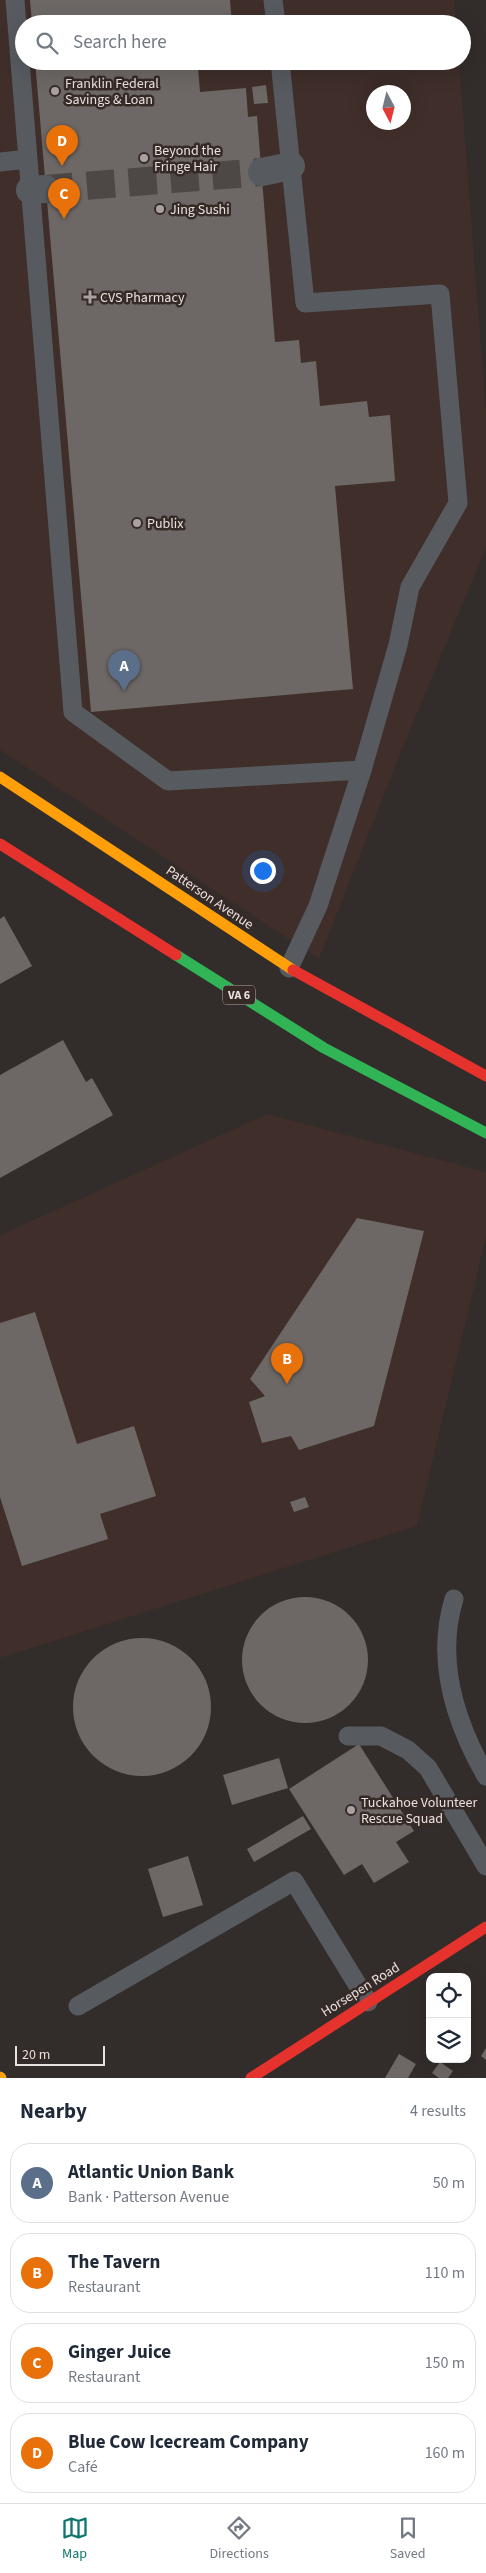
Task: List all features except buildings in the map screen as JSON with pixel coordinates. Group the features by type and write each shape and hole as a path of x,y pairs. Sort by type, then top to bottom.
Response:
{"main road":[{"name":"Patterson Avenue","path":"0,777 289,968 486,1076"},
{"name":"VA 6","path":"0,844 324,1048 427,1104 486,1133"},
{"name":"Horsepen Road","path":"251,2078 486,1927"}],"street":[{"path":"262,172 291,166"}],"lane":[{"path":"15,0 16,15"},
{"path":"274,0 275,15"},
{"path":"21,70 28,159 38,189 73,712 168,780 362,770"},
{"path":"281,70 305,302 440,294 458,504 410,587 398,645 362,770 318,906 289,968"},
{"path":"0,162 28,159"},
{"path":"454,1599 448,1616 446,1674 454,1707 466,1742 486,1776"},
{"path":"348,1736 381,1736 408,1750 428,1768 486,1866"},
{"path":"78,2006 294,1880 368,2002"}],"shaded area":[{"path":"0,0 454,0 455,15 15,15 15,70 460,70 486,411 486,548 403,747 319,959 0,750"},
{"path":"267,1114 486,1172 486,1237 417,1526 0,1658 0,1235"}],"tunnel":[{"path":"45,189 262,172"}],"traffic: fast":[{"path":"176,955 324,1048 486,1133"}],"traffic: slow":[{"path":"0,777 293,970"}],"traffic: jam":[{"path":"0,844 176,955"},
{"path":"293,970 486,1076"},
{"path":"251,2078 486,1927"}],"place":[{"name":"Franklin Federal Savings & Loan","path":"55,91"},
{"name":"Beyond the Fringe Hair","path":"144,158"},
{"name":"Blue Cow Icecream Company","path":"62,166"},
{"name":"Jing Sushi","path":"160,209"},
{"name":"Ginger Juice","path":"64,219"},
{"name":"CVS Pharmacy","path":"90,297"},
{"name":"Publix","path":"137,523"},
{"name":"Atlantic Union Bank","path":"124,691"},
{"name":"The Tavern","path":"287,1384"},
{"name":"Tuckahoe Volunteer Rescue Squad","path":"351,1810"}]}
